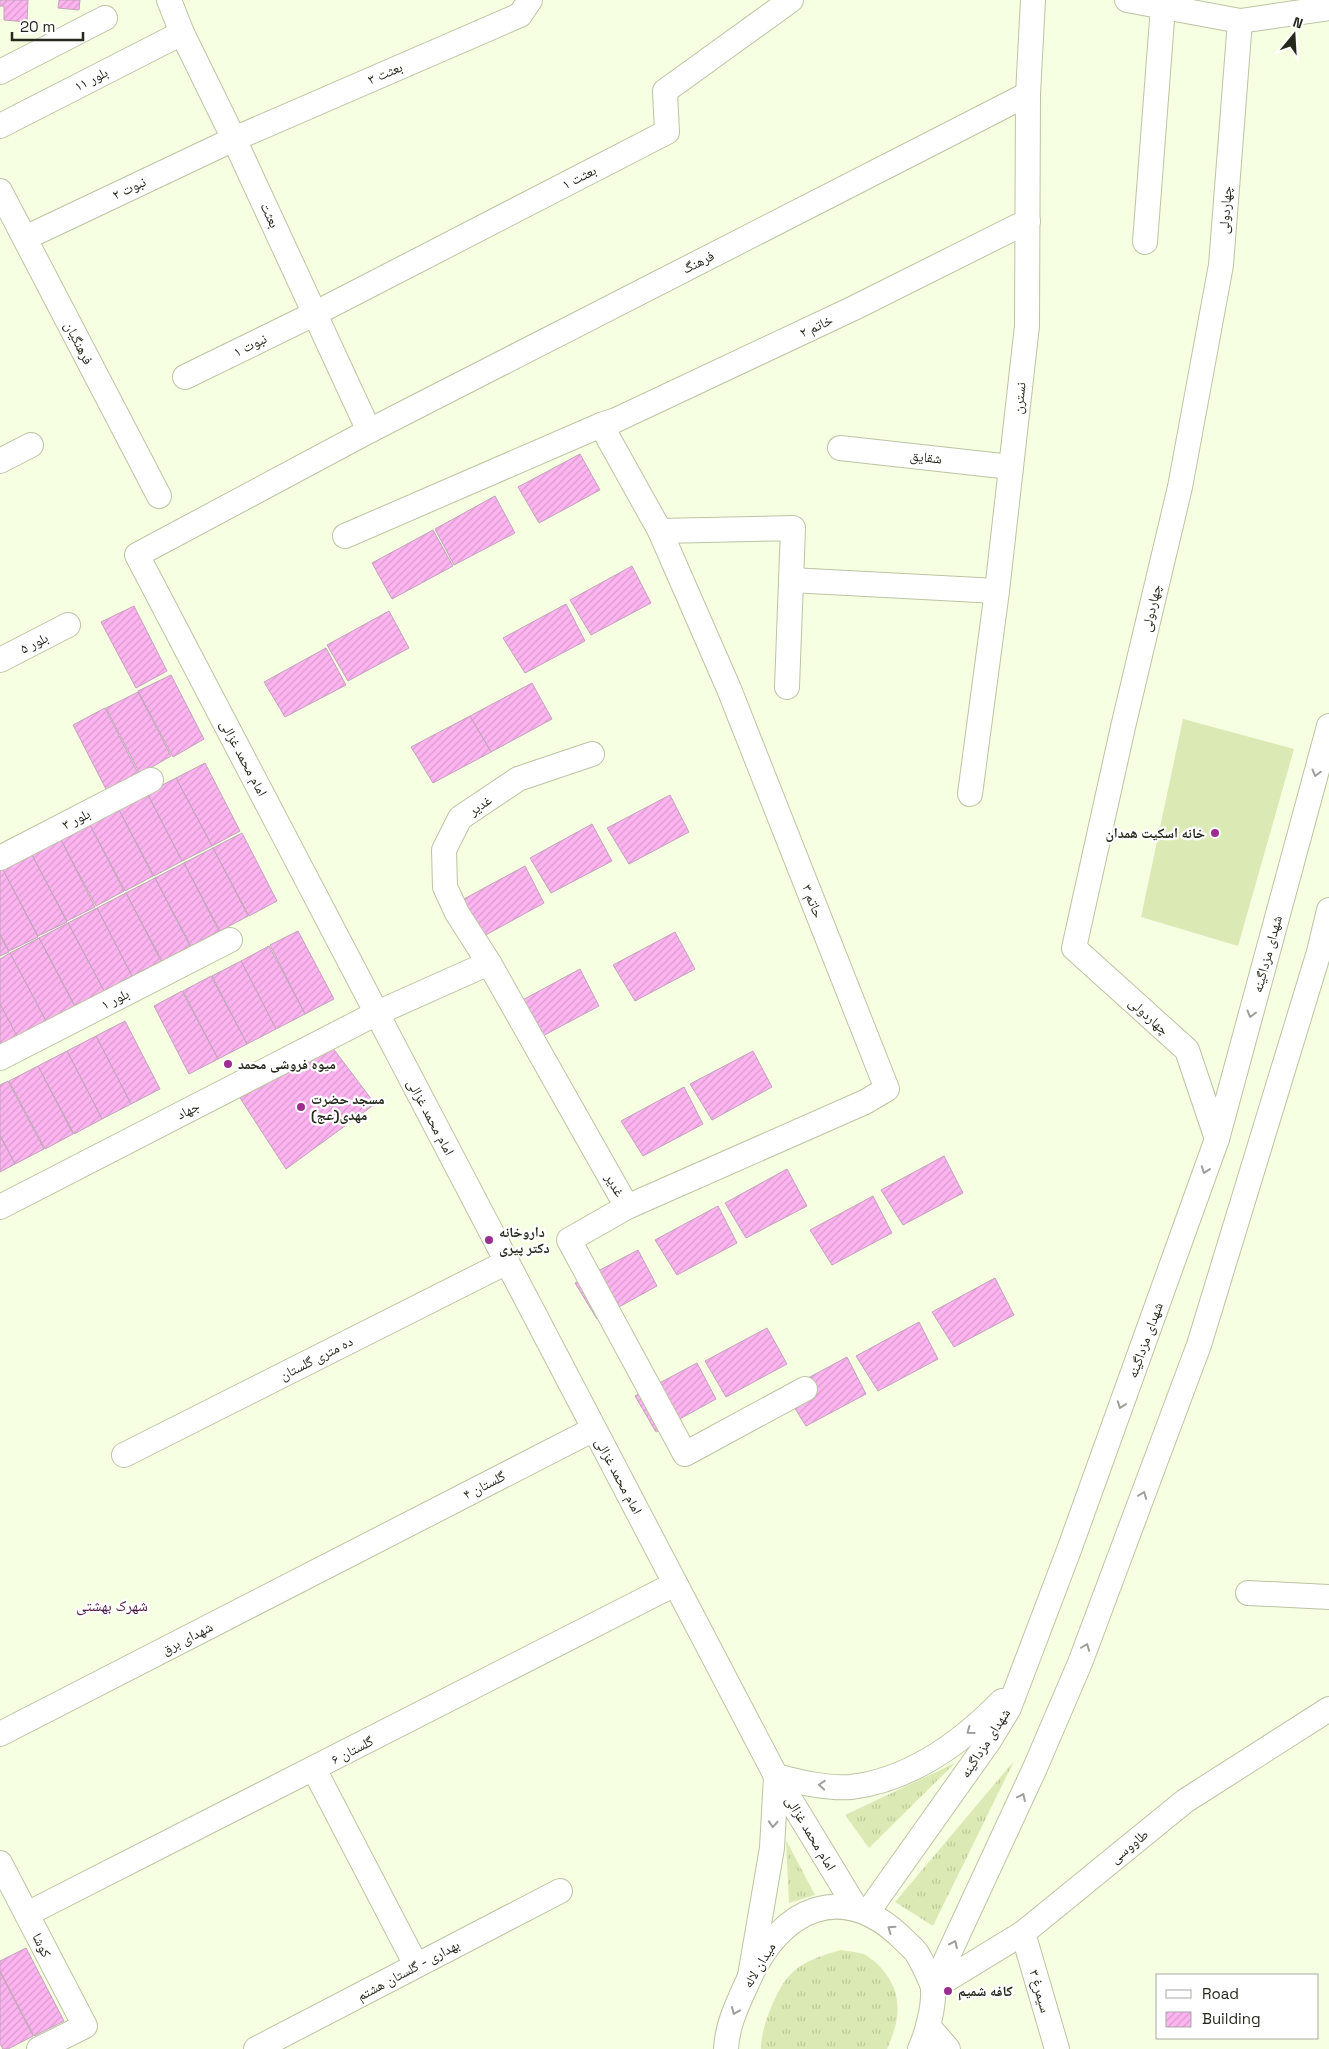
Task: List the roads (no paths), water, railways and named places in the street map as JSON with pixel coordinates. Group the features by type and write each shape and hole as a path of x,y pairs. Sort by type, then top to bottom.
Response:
{"street":[{"name":"بعثت","path":"169,0 182,33 316,313 369,431"},
{"name":"بعثت ۳","path":"234,139 520,15 530,0"},
{"name":"بعثت ۱","path":"316,313 667,132 665,91 791,0"},
{"name":"نسترن","path":"970,794 997,591 1027,326 1028,94 1033,0"},
{"path":"1126,0 1240,21 1329,8"},
{"path":"1226,0 1240,21"},
{"path":"1145,242 1163,7"},
{"path":"0,72 104,18"},
{"name":"چهاردولی","path":"1217,1139 1187,1050 1074,948 1123,727 1180,487 1221,264 1240,21"},
{"name":"بلور ۱۱","path":"0,126 182,33"},
{"name":"فرهنگ","path":"369,431 1028,94"},
{"name":"نبوت ۲","path":"25,238 234,139"},
{"name":"فرهنگیان","path":"0,191 159,496"},
{"name":"خاتم ۲","path":"346,536 616,420 854,308 1028,221"},
{"name":"نبوت ۱","path":"185,377 316,313"},
{"path":"601,425 660,532 793,528 788,687"},
{"name":"امام محمد غزالی","path":"369,431 137,554 776,1776 862,1910"},
{"path":"0,461 31,445"},
{"name":"شقایق","path":"840,448 1011,467"},
{"name":"حاتم ۳","path":"660,532 729,690 887,1089 865,1102"},
{"path":"791,580 997,591"},
{"name":"بلور ۵","path":"0,660 68,626"},
{"name":"شهدای مزداگینه","path":"862,1910 989,1741 1009,1708 1069,1550 1217,1139 1329,726"},
{"name":"غدیر","path":"592,754 518,779 460,818 444,850 445,887 457,913 488,963 627,1207 865,1102"},
{"name":"بلور ۳","path":"0,858 151,780"},
{"path":"920,2049 928,2026 933,1988 1035,1768 1080,1664 1199,1345 1317,961 1329,910"},
{"name":"بلور ۱","path":"0,1058 230,940"},
{"path":"377,1013 488,963"},
{"name":"جهاد","path":"0,1207 377,1013"},
{"path":"627,1207 569,1240 685,1454 805,1389"},
{"name":"ده متری گلستان","path":"124,1455 507,1262"},
{"name":"گلستان ۴","path":"374,1542 594,1429"},
{"name":"شهدای برق","path":"0,1734 374,1542"},
{"name":"گلستان ۶","path":"27,1914 314,1770 675,1584"},
{"path":"1248,1593 1329,1598"},
{"path":"750,1976 772,1848 776,1776 809,1784 851,1787 889,1778 921,1766 982,1722 1018,1685"},
{"name":"طاووسی","path":"933,1988 1023,1933 1185,1800 1329,1709"},
{"path":"314,1770 416,1965"},
{"name":"کوشا","path":"0,1863 84,2026 39,2049"},
{"name":"بهداری - گلستان هشتم","path":"256,2049 560,1890"},
{"name":"میدان لاله","path":"726,2049 732,2016 750,1976 767,1947 791,1922 812,1910 838,1907 862,1910"},
{"path":"862,1910 896,1932 916,1952 933,1988"},
{"name":"سیمرغ ۳","path":"1023,1933 1058,2049"},
{"path":"928,2026 948,2049"}],"place":[{"name":"خانه اسكيت همدان","path":"1215,833"},
{"name":"میوه فروشی محمد","path":"228,1064"},
{"name":"مسجد حضرت مهدی(عج)","path":"301,1107"},
{"name":"داروخانه دکتر پیری","path":"489,1240"},
{"name":"کافه شمیم","path":"948,1991"}],"district":[{"name":"شهرک بهشتی","path":"112,1605"}]}
